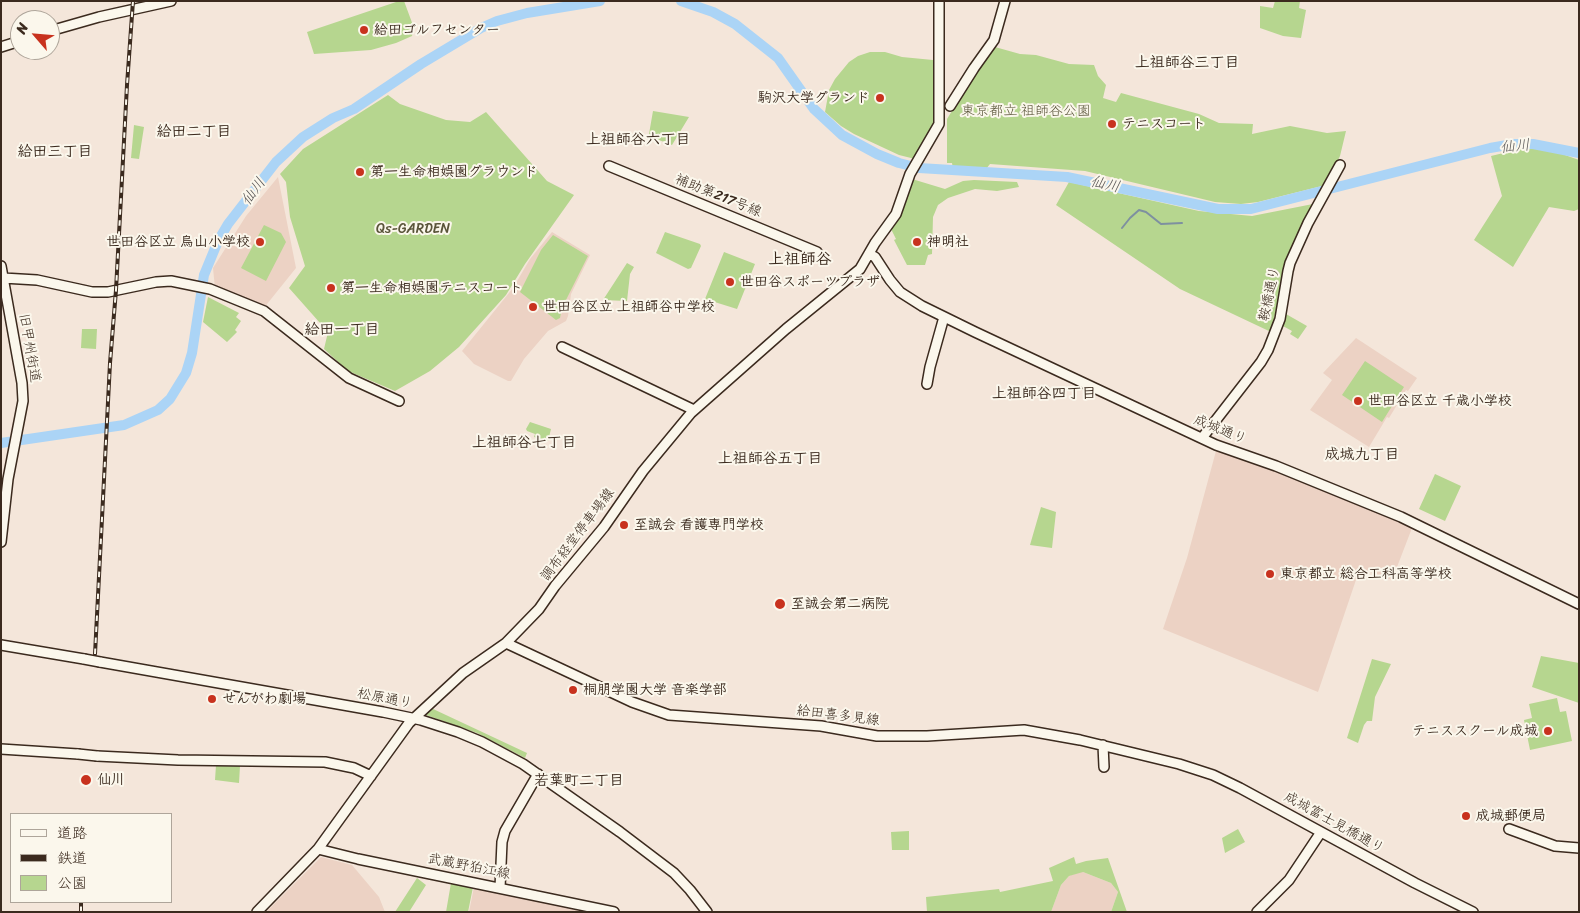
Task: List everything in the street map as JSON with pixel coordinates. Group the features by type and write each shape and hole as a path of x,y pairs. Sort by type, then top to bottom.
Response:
{"street":[{"path":"60,28 99,17 171,1"},
{"name":"調布経堂停車場線","path":"257,912 318,849 409,723 463,673 506,642 545,602 555,586 604,527 643,471 694,410 783,331 855,274 865,262 875,243 896,214 910,172 937,128 940,119 939,1"},
{"path":"950,106 994,40 1005,1"},
{"name":"鞍橋通り","path":"1202,438 1261,362 1268,350 1280,320 1288,271 1303,235 1340,165"},
{"name":"補助第217号線","path":"609,166 817,252"},
{"name":"成城通り","path":"869,254 875,257 900,292 944,317 1202,438 1401,517 1579,604"},
{"name":"旧甲州街道","path":"1,266 22,383 23,401 8,479 1,542"},
{"path":"3,278 37,280 92,292 112,291 164,281 202,288 264,311 349,378 399,401"},
{"path":"927,384 944,317"},
{"path":"562,347 694,410"},
{"name":"給田喜多見線","path":"506,642 632,702 669,714 816,726 877,736 927,736 1024,730 1044,732 1180,764"},
{"name":"松原通り","path":"1,644 361,708 432,724 482,742 523,764 659,860 685,884 707,912"},
{"path":"1103,745 1104,768"},
{"path":"1,749 97,756 195,760 325,762 354,768 372,776"},
{"name":"成城富士見橋通り","path":"1180,764 1227,781 1415,883 1473,912"},
{"path":"500,888 502,842 505,831 538,774"},
{"path":"1509,828 1555,846 1579,848"},
{"path":"1257,912 1289,880 1321,832"},
{"name":"武蔵野狛江線","path":"318,849 614,912"}],"shaded area":[{"name":"世田谷区立 烏山小学校","path":"278,177 296,268 263,309 215,288 213,268 246,216"},
{"name":"世田谷区立 上祖師谷中学校","path":"552,232 590,255 571,294 566,321 548,331 524,359 511,381 508,381 474,364 462,351 513,288 530,259"},
{"name":"世田谷区立 千歳小学校","path":"1356,338 1417,378 1408,391 1406,390 1389,418 1387,417 1369,447 1310,410 1332,380 1323,373"},
{"name":"東京都立 総合工科高等学校","path":"1216,451 1275,469 1412,528 1392,580 1360,568 1318,692 1163,629 1187,558"},
{"path":"321,857 352,865 379,897 385,912 266,912"},
{"path":"1083,872 1111,883 1118,892 1111,912 1051,912 1061,885 1069,876"},
{"path":"474,887 596,912 469,912"}],"green space":[{"name":"給田ゴルフセンター","path":"399,1 404,1 414,28 412,36 371,50 314,54 307,32"},
{"path":"1275,1 1300,1 1299,8 1306,10 1301,38 1283,36 1260,28 1260,6 1273,8"},
{"name":"東京都立 祖師谷公園","path":"995,47 1069,64 1094,65 1098,76 1106,85 1103,98 1116,102 1121,93 1199,114 1219,123 1253,124 1252,134 1290,126 1327,133 1346,131 1340,156 1326,185 1258,202 1241,204 1215,202 1085,171 990,164 986,169 953,169 952,163 947,163 947,119 991,48"},
{"name":"駒沢大学グランド","path":"870,52 885,52 902,57 933,60 933,129 915,159 899,155 854,134 825,112 829,90 835,79 849,62 858,56"},
{"name":"Qs-GARDEN","path":"388,95 400,104 446,120 470,122 486,112 547,181 574,195 525,264 506,295 459,347 430,371 395,391 348,371 324,349 328,332 289,288 305,266 290,217 286,182 280,174 303,149"},
{"path":"653,111 689,117 672,145 651,137 649,134"},
{"path":"134,125 144,127 139,159 131,158"},
{"path":"1537,145 1579,160 1579,209 1574,211 1549,207 1513,267 1474,240 1502,196 1491,156"},
{"path":"912,179 945,189 963,181 974,180 1017,182 1019,187 997,191 975,189 948,198 938,205 933,217 932,254 928,255 925,265 907,265 894,240 896,239 890,227"},
{"path":"1069,182 1199,211 1252,216 1313,204 1303,222 1285,270 1271,332 1180,289 1056,205"},
{"path":"264,225 281,233 286,242 266,281 241,268"},
{"path":"665,232 700,244 701,246 691,268 688,269 656,253"},
{"path":"553,235 588,256 562,308 560,318 556,320 520,292 541,250"},
{"name":"世田谷スポーツプラザ","path":"724,252 755,264 737,309 705,299"},
{"path":"627,263 634,267 630,274 627,301 603,300"},
{"path":"208,297 239,313 236,317 241,321 235,330 237,332 227,342 203,322"},
{"path":"1286,314 1307,326 1298,339 1290,334 1292,331 1283,326"},
{"path":"82,329 97,329 96,349 81,348"},
{"path":"1365,361 1404,387 1382,422 1342,395"},
{"path":"530,422 551,429 548,441 534,437 535,434 527,431 526,429"},
{"path":"1435,474 1461,486 1445,521 1419,509"},
{"path":"1041,507 1056,512 1052,548 1030,545"},
{"path":"1541,656 1579,663 1579,703 1532,687"},
{"path":"1372,659 1391,664 1375,697 1372,721 1367,721 1364,725 1358,743 1347,738"},
{"name":"テニススクール成城","path":"1557,698 1560,712 1566,711 1572,741 1530,750 1524,720 1532,718 1529,704"},
{"path":"431,708 527,753 525,758 477,733 426,715"},
{"path":"216,765 240,766 239,783 215,780"},
{"path":"1238,829 1245,842 1225,853 1222,838"},
{"path":"909,831 909,850 892,850 891,832"},
{"path":"1074,857 1076,864 1108,858 1127,912 1111,912 1118,892 1111,883 1083,872 1069,876 1061,885 1051,912 927,912 926,897 999,889 1000,892 1053,881 1049,868"},
{"path":"417,878 426,885 409,912 395,912"},
{"path":"451,883 473,887 468,912 446,912"}],"waterway":[{"name":"仙川","path":"1,443 124,425 158,410 170,399 186,373 192,353 204,275 218,241 228,224 276,162 303,137 333,118 354,109 421,64 481,28 497,21 527,13 600,1"},
{"name":"仙川","path":"681,1 713,12 735,24 778,58 814,109 842,135 877,154 899,163 919,168 1067,177 1218,209 1251,209 1490,148 1513,144 1533,144 1579,153"},
{"path":"1122,228 1139,210 1146,212 1161,224 1182,223"}],"railway":[{"path":"95,654 110,363 133,1"},
{"path":"81,903 81,912"}],"place":[{"name":"給田ゴルフセンター","path":"364,30"},
{"name":"駒沢大学グランド","path":"880,98"},
{"name":"テニスコート","path":"1112,124"},
{"name":"第一生命相娯園グラウンド","path":"360,172"},
{"name":"世田谷区立 烏山小学校","path":"260,242"},
{"name":"神明社","path":"917,242"},
{"name":"世田谷スポーツプラザ","path":"730,282"},
{"name":"第一生命相娯園テニスコート","path":"331,288"},
{"name":"世田谷区立 上祖師谷中学校","path":"533,307"},
{"name":"世田谷区立 千歳小学校","path":"1358,401"},
{"name":"至誠会 看護専門学校","path":"624,525"},
{"name":"東京都立 総合工科高等学校","path":"1270,574"},
{"name":"至誠会第二病院","path":"780,604"},
{"name":"桐朋学園大学 音楽学部","path":"573,690"},
{"name":"せんがわ劇場","path":"212,699"},
{"name":"テニススクール成城","path":"1548,731"},
{"name":"仙川","path":"86,780"},
{"name":"成城郵便局","path":"1466,816"}],"district":[{"name":"上祖師谷三丁目","path":"1187,63"},
{"name":"給田二丁目","path":"194,132"},
{"name":"上祖師谷六丁目","path":"638,140"},
{"name":"給田三丁目","path":"55,152"},
{"name":"上祖師谷","path":"800,260"},
{"name":"給田一丁目","path":"342,330"},
{"name":"上祖師谷四丁目","path":"1044,394"},
{"name":"上祖師谷七丁目","path":"524,443"},
{"name":"成城九丁目","path":"1362,455"},
{"name":"上祖師谷五丁目","path":"770,459"},
{"name":"若葉町二丁目","path":"579,781"}]}
